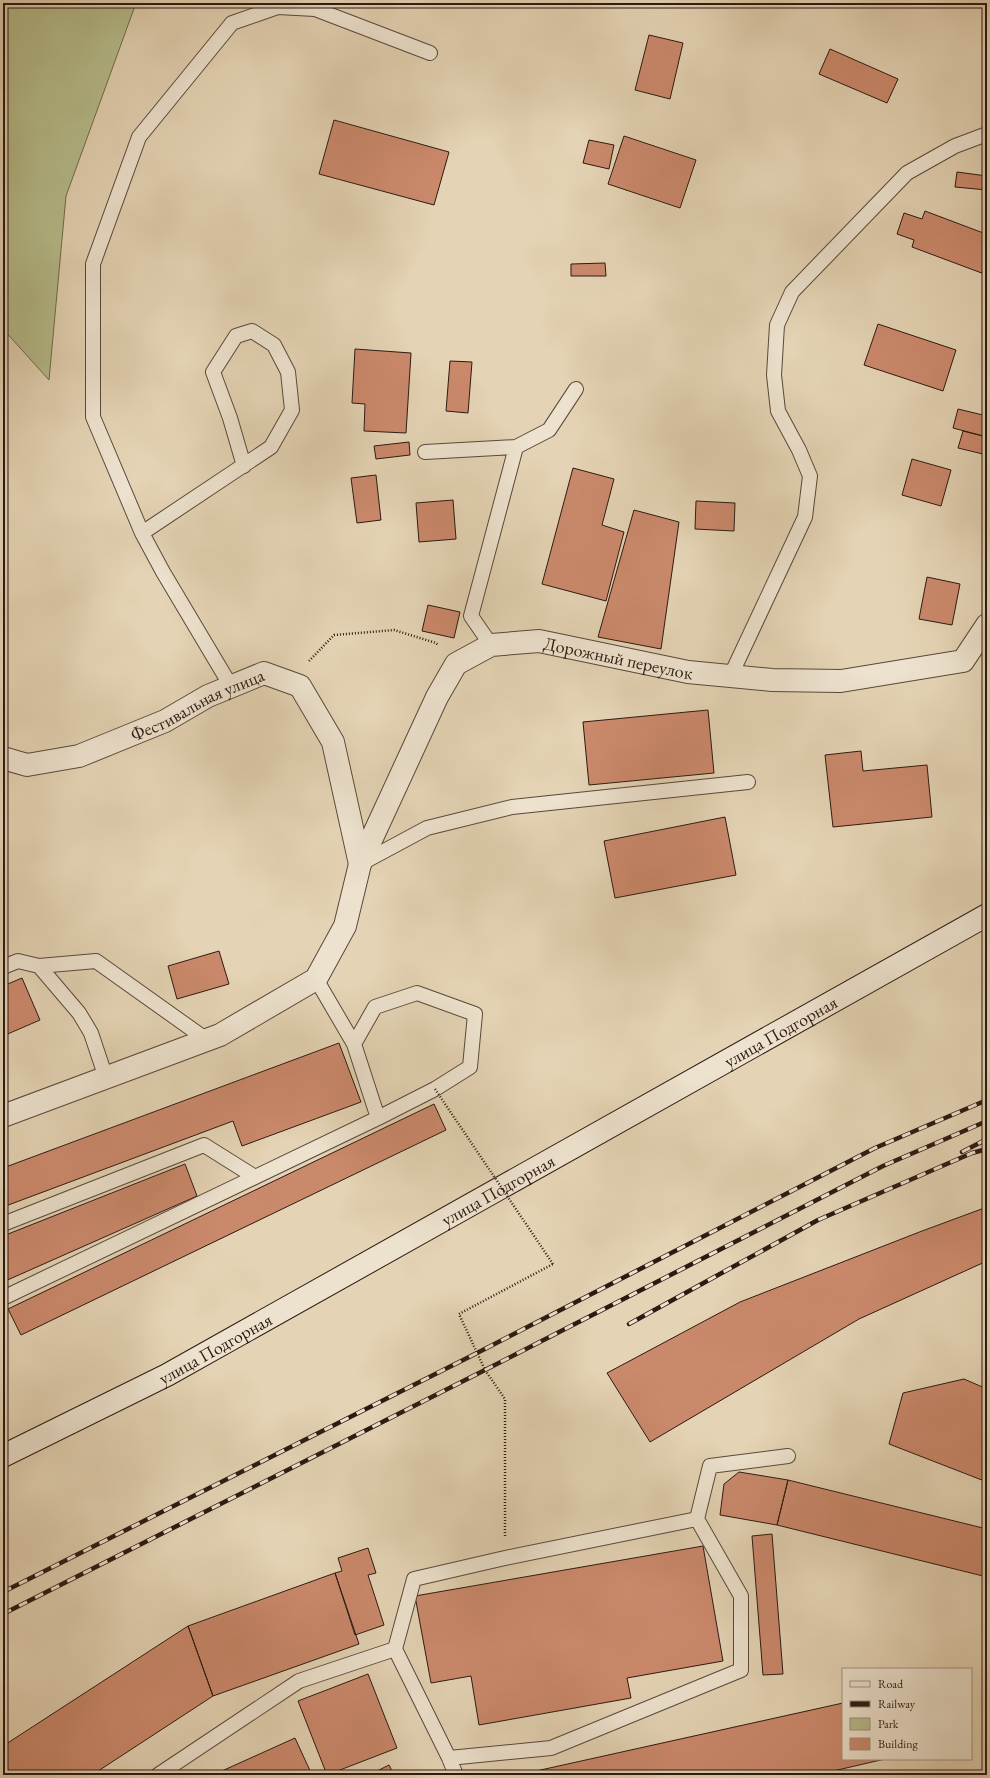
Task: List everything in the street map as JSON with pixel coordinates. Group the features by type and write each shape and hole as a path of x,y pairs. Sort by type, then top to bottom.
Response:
{"street":[{"name":"Дорожный переулок","path":"456,664 491,645 539,641 688,672 772,680 841,681 963,661 987,625"},
{"path":"3,1116 220,1035 316,980 345,926 360,864 437,697 456,664"},
{"name":"Фестивальная улица","path":"3,758 27,765 79,756 165,721 208,696 232,688 264,673 300,686"},
{"path":"300,686 334,742 360,864"},
{"name":"улица Подгорная","path":"3,1456 167,1375 987,915"}],"lane":[{"path":"232,688 142,534 93,417 93,264 139,137 232,23 278,7 315,9 430,53"},
{"path":"731,675 806,517 810,476 799,450 778,411 774,375 777,325 792,292 906,173 954,146 987,134"},
{"path":"142,534 244,466 271,447 292,410 288,372 274,345 252,331 236,336 213,372 230,418 244,466"},
{"path":"425,452 516,447 548,430 576,389"},
{"path":"491,645 471,616 516,447"},
{"path":"360,864 427,828 512,807 748,782"},
{"path":"3,956 38,966 96,961 207,1040"},
{"path":"3,967 18,960"},
{"path":"38,966 79,1013 91,1033 106,1078"},
{"path":"316,980 354,1044 378,1118"},
{"path":"3,1298 378,1118 435,1089 470,1067 475,1014 417,993 375,1007 354,1044"},
{"path":"3,1224 204,1145 255,1177"},
{"path":"449,1758 551,1748 741,1670 741,1596 697,1519 710,1466 788,1456"},
{"path":"456,1775 395,1649 414,1580 505,1558 697,1519"},
{"path":"158,1775 299,1681 395,1649"}],"path":[{"path":"300,686 306,663 334,635 394,630 436,643 456,664"},
{"path":"435,1089 553,1264 459,1314 485,1370 505,1399 505,1558"}],"green space":[{"path":"3,3 136,3 66,196 49,380 3,329"}],"building":[{"path":"649,35 683,43 670,99 635,90"},
{"path":"830,49 898,79 887,103 819,74"},
{"path":"334,120 449,152 434,205 319,174"},
{"path":"624,136 696,160 680,208 608,184"},
{"path":"589,140 614,145 609,169 583,163"},
{"path":"957,172 987,176 987,190 955,187"},
{"path":"925,211 986,234 987,232 987,275 912,247 914,240 897,234 904,213 922,219"},
{"path":"605,263 606,276 571,276 571,264"},
{"path":"878,324 956,350 943,391 864,365"},
{"path":"355,349 411,353 406,433 364,431 365,404 352,403"},
{"path":"450,361 472,362 468,413 446,411"},
{"path":"958,409 987,416 987,437 953,428"},
{"path":"963,431 987,437 987,455 958,448"},
{"path":"409,442 410,455 376,459 374,446"},
{"path":"912,459 951,470 941,506 902,495"},
{"path":"573,468 614,479 602,525 624,532 606,601 542,584"},
{"path":"376,475 381,520 357,523 351,478"},
{"path":"453,500 456,539 419,542 416,503"},
{"path":"696,501 735,503 734,531 695,529"},
{"path":"634,510 679,522 661,649 598,637"},
{"path":"927,577 960,584 952,625 919,619"},
{"path":"428,605 460,612 454,638 422,631"},
{"path":"708,710 714,773 589,785 583,722"},
{"path":"861,751 863,771 927,765 932,817 833,827 825,755"},
{"path":"725,817 736,875 615,898 604,841"},
{"path":"219,951 229,984 177,999 168,966"},
{"path":"22,978 40,1020 3,1036 3,986"},
{"path":"339,1043 361,1102 242,1146 233,1121 3,1207 3,1168"},
{"path":"434,1104 446,1130 21,1335 8,1309"},
{"path":"185,1164 197,1196 3,1282 3,1236"},
{"path":"987,1207 987,1261 859,1319 650,1442 607,1373 740,1302"},
{"path":"964,1379 987,1389 987,1482 889,1444 903,1393"},
{"path":"739,1472 788,1480 777,1525 720,1515 724,1484"},
{"path":"788,1480 987,1529 987,1577 777,1525"},
{"path":"772,1534 783,1674 763,1675 752,1536"},
{"path":"703,1546 723,1661 627,1678 631,1698 479,1725 471,1676 431,1683 415,1596"},
{"path":"368,1548 376,1573 368,1575 384,1625 355,1635 335,1573 342,1571 338,1558"},
{"path":"335,1573 359,1644 213,1696 188,1626"},
{"path":"188,1626 213,1696 92,1775 3,1775 3,1746"},
{"path":"368,1674 397,1748 327,1775 298,1701"},
{"path":"842,1703 842,1760 881,1760 816,1775 537,1775 536,1771"},
{"path":"295,1738 312,1775 213,1775"},
{"path":"389,1765 394,1775 369,1775"}],"railway":[{"path":"3,1592 477,1353 875,1148 987,1100"},
{"path":"3,1614 485,1370 883,1166 987,1121"},
{"path":"962,1152 987,1139"},
{"path":"629,1324 818,1220 972,1153 987,1149"}]}
